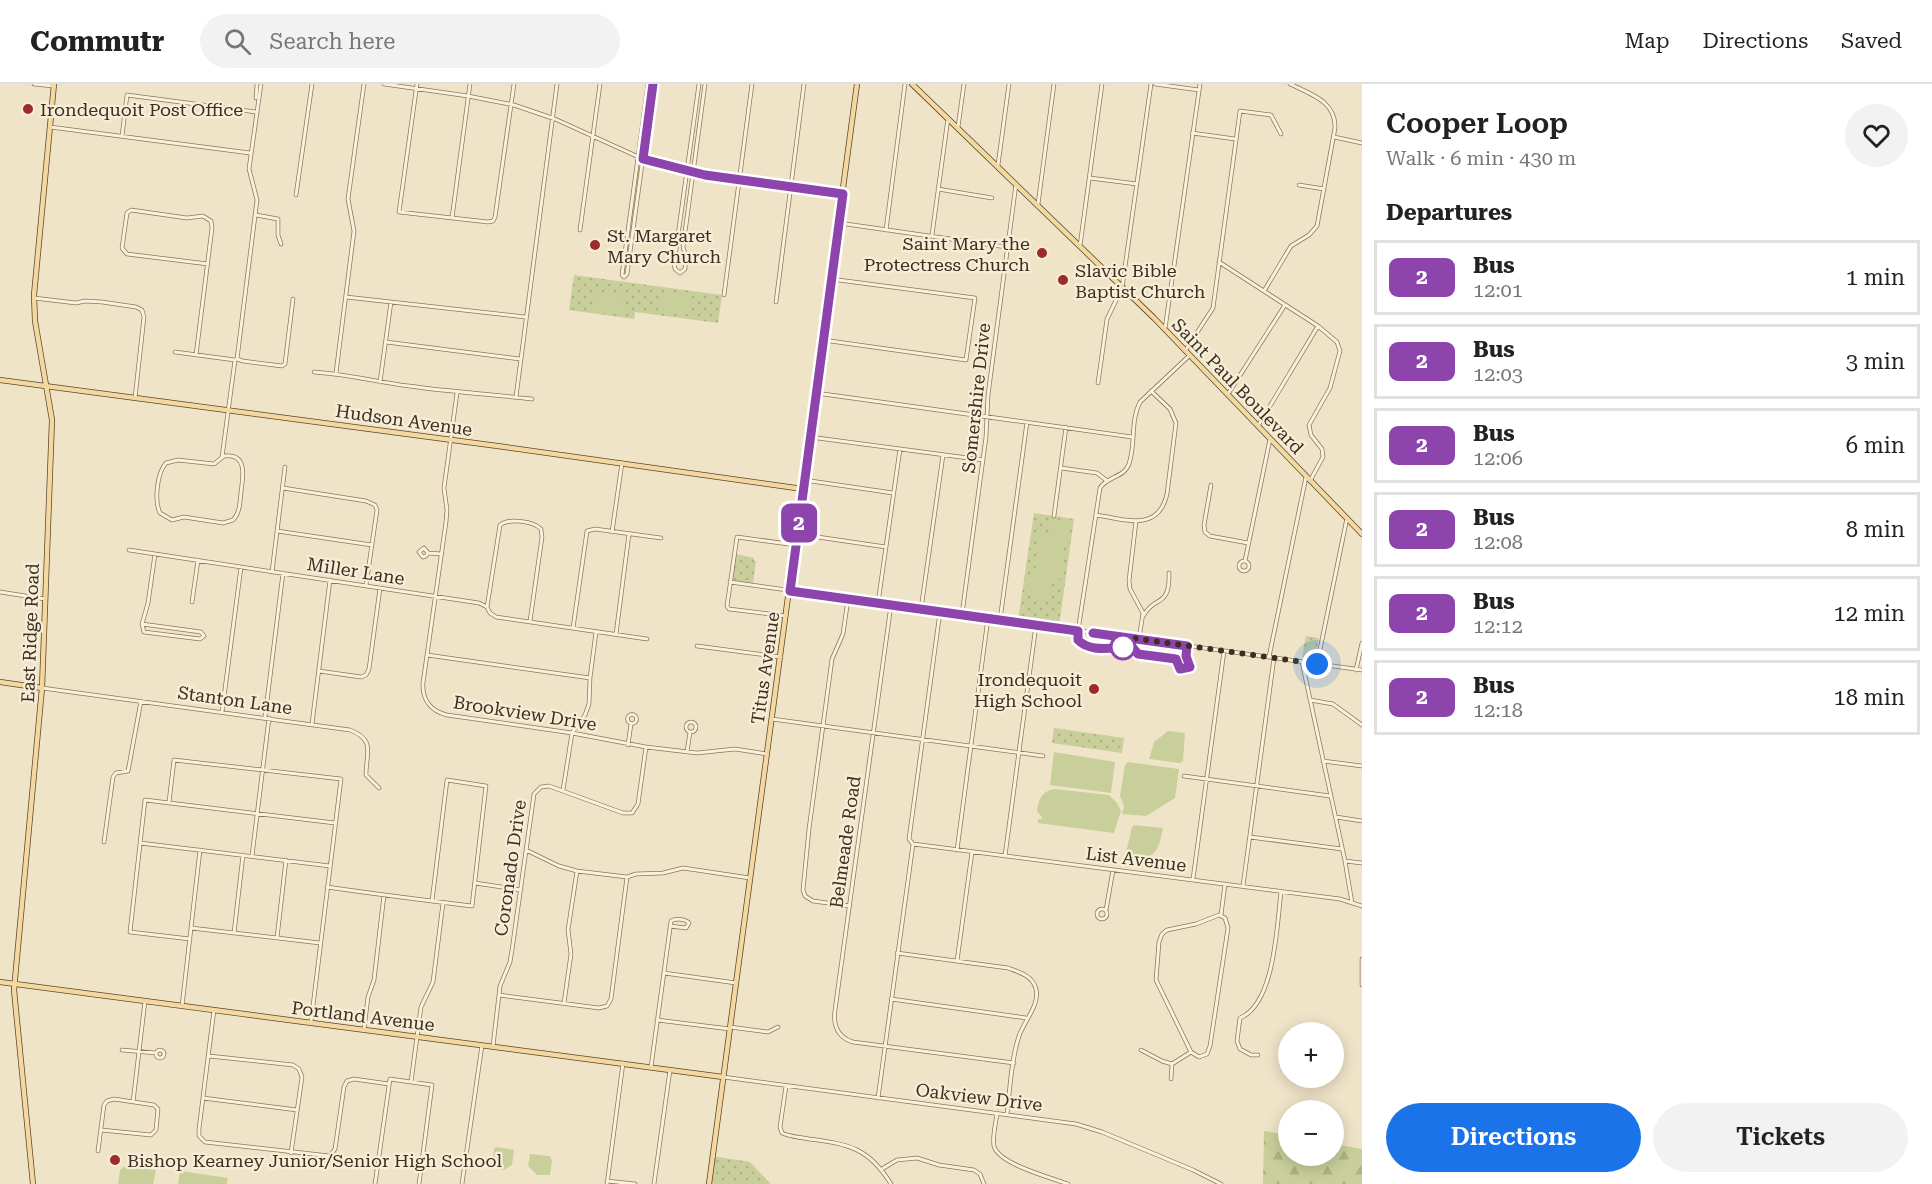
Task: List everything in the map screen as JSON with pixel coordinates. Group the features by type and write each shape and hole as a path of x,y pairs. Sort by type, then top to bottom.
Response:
{"main road":[{"name":"Titus Avenue","path":"709,1184 857,84"},
{"name":"Saint Paul Boulevard","path":"912,84 1165,329 1362,534"},
{"name":"East Ridge Road","path":"33,1184 14,984 42,688 52,420 35,321 34,298 54,85"},
{"name":"Hudson Avenue","path":"0,380 803,489"},
{"path":"0,682 42,688"},
{"name":"Portland Avenue","path":"0,982 723,1077"}],"street":[{"path":"34,84 54,85"},
{"path":"222,457 229,455 236,458 244,468 238,512 235,518 223,523 184,517 172,520 162,515 157,502 161,472 166,463 178,460 214,464 222,457 256,216 257,196 249,174 259,84"},
{"path":"296,195 312,84"},
{"path":"336,373 355,228 348,199 364,84"},
{"path":"384,84 417,86 511,105 552,118 643,159 688,171 843,194"},
{"path":"452,218 470,84"},
{"path":"417,86 399,212 493,221 514,84"},
{"path":"516,397 557,84"},
{"path":"580,231 600,84"},
{"path":"648,84 622,274 624,277 627,274 653,84"},
{"path":"702,84 683,245 686,259 684,271 680,273 675,269 674,264 702,84"},
{"path":"724,294 752,84"},
{"path":"776,302 804,84"},
{"path":"886,230 905,84"},
{"path":"958,128 964,84"},
{"path":"998,167 1009,84"},
{"path":"1038,206 1054,84"},
{"path":"1080,247 1102,84"},
{"path":"1098,383 1106,323 1122,288 1153,84 1199,90"},
{"path":"1165,329 1200,84"},
{"path":"1264,291 1292,246 1315,229 1334,137 1335,119 1329,106 1290,84"},
{"path":"122,136 127,95 256,112"},
{"path":"1078,631 1100,488 1106,480 1126,470 1130,461 1137,407 1188,353 1213,308 1240,111 1271,115 1281,134"},
{"path":"932,236 948,118"},
{"path":"50,127 250,153"},
{"path":"1192,133 1236,139"},
{"path":"1334,137 1362,143"},
{"path":"1090,178 1137,184"},
{"name":"Somershire Drive","path":"962,615 1016,184"},
{"path":"1299,185 1324,189"},
{"path":"938,189 992,198"},
{"path":"196,355 208,264 212,225 210,219 203,216 187,218 131,210 125,217 122,248 127,254 208,264"},
{"path":"256,216 278,219 278,235 281,244"},
{"path":"839,223 1007,248"},
{"path":"678,244 683,245"},
{"path":"1219,262 1318,326 1337,342 1340,351 1330,388 1309,425 1311,435 1323,453 1323,460 1308,479 1272,658 1243,886"},
{"path":"823,340 966,360 975,298 831,279"},
{"path":"346,297 525,317"},
{"path":"34,298 76,303 102,302 142,310 144,315 135,398"},
{"path":"175,352 282,366 285,364 293,299"},
{"path":"380,382 391,302"},
{"path":"1228,394 1285,305"},
{"path":"1258,426 1318,326"},
{"path":"386,342 520,359"},
{"path":"314,372 336,373 457,393 532,399"},
{"path":"1096,515 1136,521 1151,519 1164,505 1176,423 1173,414 1151,391"},
{"name":"Brookview Drive","path":"457,393 444,488 447,514 423,692 428,704 434,710 447,715 572,733 628,745 687,752 735,749 767,754"},
{"path":"816,393 1132,437"},
{"path":"1000,620 1027,422"},
{"path":"1054,516 1066,427"},
{"path":"810,437 983,460"},
{"path":"1245,561 1270,439"},
{"path":"878,603 900,449"},
{"path":"921,609 943,455"},
{"path":"612,532 622,463"},
{"path":"272,572 285,467"},
{"path":"1061,468 1097,473 1106,480"},
{"path":"804,480 893,493"},
{"path":"1211,485 1204,525 1205,532 1210,536 1248,543"},
{"path":"283,488 366,501 375,505 377,510 366,585"},
{"path":"1317,664 1347,518"},
{"path":"488,607 500,525 506,521 536,525 542,529 542,537 530,622"},
{"path":"1136,521 1129,580 1130,589 1143,617"},
{"path":"573,628 587,531 592,529 661,538"},
{"path":"277,531 372,545"},
{"path":"616,634 630,534"},
{"path":"797,534 886,547"},
{"path":"786,616 728,608 730,582 738,537 796,545"},
{"name":"Miller Lane","path":"129,550 479,603 488,607 493,616 647,639"},
{"path":"428,553 442,554"},
{"path":"142,624 201,632 204,636 200,639 144,632 141,628 142,624 148,603 155,554"},
{"path":"192,602 198,560"},
{"path":"222,712 241,567"},
{"path":"252,856 283,573"},
{"path":"1139,639 1143,617 1147,609 1161,601 1166,595 1169,587 1169,573"},
{"path":"312,724 330,580"},
{"path":"730,582 1362,670"},
{"path":"319,671 361,677 367,674 380,588"},
{"path":"0,592 45,599"},
{"path":"848,599 843,634 832,659 803,890 806,896 813,901 850,906"},
{"name":"Belmeade Road","path":"891,605 835,1010 835,1024 838,1032 846,1040 1014,1063"},
{"path":"878,1098 913,844 909,839 940,612"},
{"path":"957,850 988,618"},
{"path":"1005,856 1036,625"},
{"path":"563,790 572,733 587,710 596,632"},
{"path":"1356,670 1362,643"},
{"path":"697,646 781,657"},
{"path":"1193,879 1224,651"},
{"path":"427,655 590,678"},
{"path":"1302,662 1352,903"},
{"name":"Stanton Lane","path":"42,688 350,730 363,736 368,748 366,775 379,789"},
{"path":"1310,700 1333,704 1362,724"},
{"path":"104,842 113,777 116,773 128,771 141,701"},
{"path":"772,719 1043,756"},
{"path":"628,745 632,724"},
{"path":"687,752 690,732"},
{"name":"Coronado Drive","path":"493,1046 499,995 503,976 511,959 534,794 544,786 563,790 623,813 632,813 638,804 646,747"},
{"path":"169,802 174,760 341,779 311,1022"},
{"path":"1323,761 1362,766"},
{"path":"1184,776 1331,796"},
{"path":"327,887 443,903 472,906 486,786 447,780 432,901"},
{"path":"190,939 130,932 145,800 335,823"},
{"path":"1336,818 1362,821"},
{"path":"1250,837 1342,849"},
{"path":"140,843 330,866"},
{"name":"List Avenue","path":"913,844 1340,899 1362,906"},
{"path":"182,1006 200,850"},
{"path":"526,850 559,866 577,871 627,877 683,868 750,878"},
{"path":"957,961 972,852"},
{"path":"234,933 243,855"},
{"path":"277,938 286,860"},
{"path":"1345,861 1362,863"},
{"path":"1106,910 1113,870"},
{"path":"564,1003 571,954 568,930 577,871"},
{"path":"499,995 602,1008 609,1004 627,877"},
{"path":"475,884 521,890"},
{"path":"1221,915 1225,884"},
{"path":"1258,1055 1251,1055 1240,1049 1237,1039 1240,1018 1253,1009 1268,979 1281,892"},
{"path":"363,1029 368,997 375,973 384,895"},
{"path":"411,1082 421,1007 433,982 443,903"},
{"path":"1221,915 1227,920 1228,928 1210,1046 1205,1056 1196,1056 1191,1052 1156,980 1160,939 1167,930 1196,924 1221,915"},
{"path":"651,1067 670,926 672,919 689,923 686,928 670,926"},
{"path":"191,928 320,943"},
{"path":"897,953 1008,968 1030,978 1036,987 1037,996 1018,1039 1007,1114"},
{"path":"1362,959 1362,985"},
{"path":"664,973 736,983"},
{"path":"891,999 1027,1018"},
{"path":"133,1102 145,1001"},
{"path":"214,1010 199,1133 203,1140 328,1157 334,1153 344,1087 347,1081 354,1079 389,1084"},
{"path":"657,1020 768,1032 778,1028"},
{"path":"462,1184 482,1045"},
{"path":"122,1050 156,1053"},
{"path":"1141,1050 1172,1064 1191,1052"},
{"path":"209,1056 297,1066 302,1074 291,1153"},
{"path":"623,1064 607,1182 635,1184"},
{"path":"1171,1078 1172,1064"},
{"path":"654,1184 670,1070"},
{"name":"Oakview Drive","path":"723,1077 1058,1120 1085,1126 1193,1170 1221,1184"},
{"path":"375,1184 390,1079 432,1085 419,1184"},
{"path":"786,1086 780,1127 782,1134 849,1145 869,1156 891,1184"},
{"path":"203,1098 298,1110"},
{"path":"98,1151 104,1106 107,1101 111,1099 157,1107 154,1134 101,1130"},
{"path":"997,1113 994,1145 998,1153 1025,1169 1068,1184"},
{"path":"882,1170 897,1160 917,1158 939,1165 974,1170 982,1177 984,1184"}],"green space":[{"path":"574,275 722,295 718,323 635,312 634,319 569,310"},
{"path":"594,292 625,297 622,314 592,310"},
{"path":"660,293 690,297 688,314 658,310"},
{"path":"1034,513 1074,519 1059,626 1018,620"},
{"path":"1051,519 1070,523 1059,581 1048,580 1053,591 1051,600 1029,596 1027,592 1030,573 1035,574 1040,534 1049,535"},
{"path":"736,554 754,558 756,561 753,584 732,580"},
{"path":"1306,636 1319,638 1315,659 1302,657"},
{"path":"1054,728 1124,738 1122,753 1052,743"},
{"path":"1168,731 1185,733 1183,761 1180,763 1149,759 1154,742"},
{"path":"1054,752 1115,762 1111,793 1050,785"},
{"path":"1128,762 1179,769 1175,798 1146,816 1122,814 1124,806 1120,796 1125,765"},
{"path":"1055,789 1109,795 1121,811 1114,833 1038,823 1038,819 1043,819 1037,811 1040,799 1047,791"},
{"path":"1134,825 1163,828 1156,850 1148,857 1125,857"},
{"path":"1264,1131 1278,1133 1278,1166 1344,1166 1344,1146 1362,1149 1362,1184 1263,1184"},
{"path":"497,1147 514,1150 512,1165 504,1170 492,1168 494,1149"},
{"path":"530,1154 550,1156 552,1160 550,1175 537,1175 528,1166"},
{"path":"712,1156 750,1162 771,1184 709,1184"},
{"path":"123,1167 156,1170 153,1184 118,1184 120,1170"},
{"path":"180,1171 228,1178 227,1184 178,1184"}],"bus line":[{"name":"2","path":"653,84 643,159 705,175 843,194 790,591 1078,631 1078,640 1083,645 1115,649 1133,648 1138,654 1178,659 1180,669 1190,667 1186,656 1187,646 1093,633"}],"place":[{"name":"Irondequoit Post Office","path":"28,109"},
{"name":"St. Margaret Mary Church","path":"595,245"},
{"name":"Saint Mary the Protectress Church","path":"1042,253"},
{"name":"Slavic Bible Baptist Church","path":"1063,280"},
{"name":"Irondequoit High School","path":"1094,689"},
{"name":"Bishop Kearney Junior/Senior High School","path":"115,1160"}],"route":[{"path":"1123,647 1124,637 1317,664"}]}
